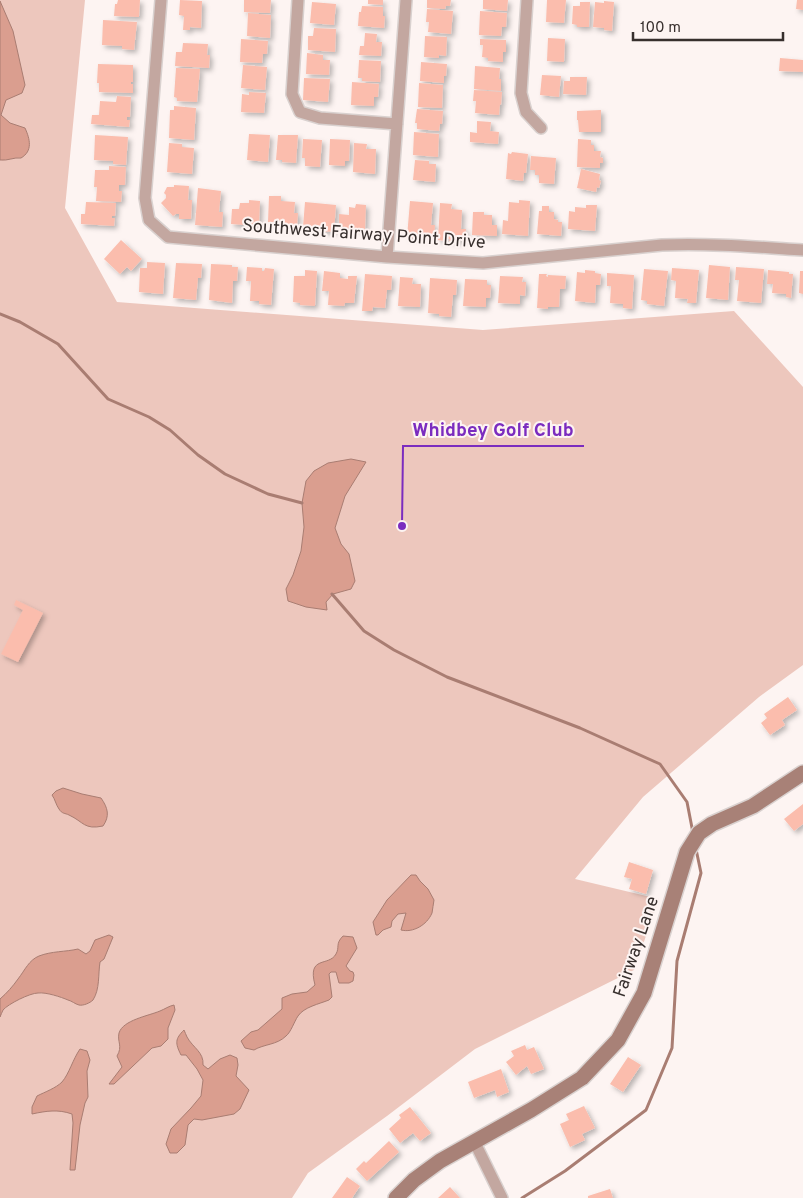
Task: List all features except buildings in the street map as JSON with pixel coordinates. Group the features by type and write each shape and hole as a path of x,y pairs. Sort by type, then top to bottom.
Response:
{"street":[{"name":"Southwest Fairway Point Drive","path":"161,0 145,198 149,220 168,238 387,257 483,263 687,244 803,250"},
{"path":"298,0 292,94 300,112 320,118 397,124"},
{"path":"387,257 406,0"},
{"path":"527,0 521,92 526,112 541,128"},
{"name":"Fairway Lane","path":"396,1198 414,1180 440,1161 531,1110 582,1078 618,1040 644,993 688,852 699,833 712,824 753,806 803,773"},
{"path":"474,1141 502,1198"}],"shaded area":[{"path":"0,0 85,0 65,208 117,302 483,330 734,311 803,387 803,665 759,697 643,797 575,879 659,899 634,970 475,1049 308,1173 292,1198 0,1198"},
{"path":"0,1 13,31 25,85 22,93 6,100 1,115 10,123 25,128 29,144 27,152 21,158 3,160 0,160"},
{"path":"351,459 366,462 345,496 335,528 341,544 349,554 355,581 351,589 333,594 326,602 327,610 306,607 288,601 286,589 301,551 304,527 302,503 306,481 314,471 328,463"},
{"path":"63,788 101,798 107,812 107,819 103,826 92,827 85,825 61,812 52,795"},
{"path":"411,875 416,875 428,889 434,900 430,917 419,927 406,931 401,930 406,913 398,914 392,921 391,927 376,935 373,922 387,900"},
{"path":"109,935 113,937 104,959 100,962 98,987 92,1001 79,1005 53,995 34,993 9,1005 3,1010 0,1017 0,999 12,987 32,960 44,954 78,949 86,954 90,951 95,940"},
{"path":"343,936 353,937 357,948 346,966 353,972 353,981 339,983 336,972 331,972 329,974 332,997 329,1000 304,1010 288,1034 279,1041 254,1050 245,1048 241,1041 251,1032 258,1030 282,1009 282,998 292,994 307,992 315,985 313,976 316,965 333,958 337,952 339,941"},
{"path":"174,1005 175,1010 168,1028 168,1039 161,1046 152,1048 114,1084 109,1084 122,1067 117,1056 120,1049 119,1033 121,1029 137,1019"},
{"path":"184,1030 189,1041 200,1053 203,1065 208,1069 220,1059 230,1055 237,1058 236,1076 249,1090 240,1109 234,1114 202,1120 194,1119 188,1125 185,1145 177,1153 170,1153 166,1144 171,1129 201,1096 203,1080 186,1055 181,1055 177,1041"},
{"path":"80,1049 87,1051 90,1060 87,1071 88,1097 80,1125 75,1170 70,1170 72,1114 52,1111 32,1114 32,1107 37,1096 62,1082"}],"waterway":[{"path":"0,314 20,322 58,344 108,399 149,417 170,430 198,455 225,474 268,494 302,503"},
{"path":"332,594 364,631 394,650 447,677 580,728 660,764 687,802 693,833"},
{"path":"522,1198 565,1171 646,1110 672,1048 677,961 701,873 696,849"}],"place":[{"name":"Whidbey Golf Club","path":"402,526"}]}
